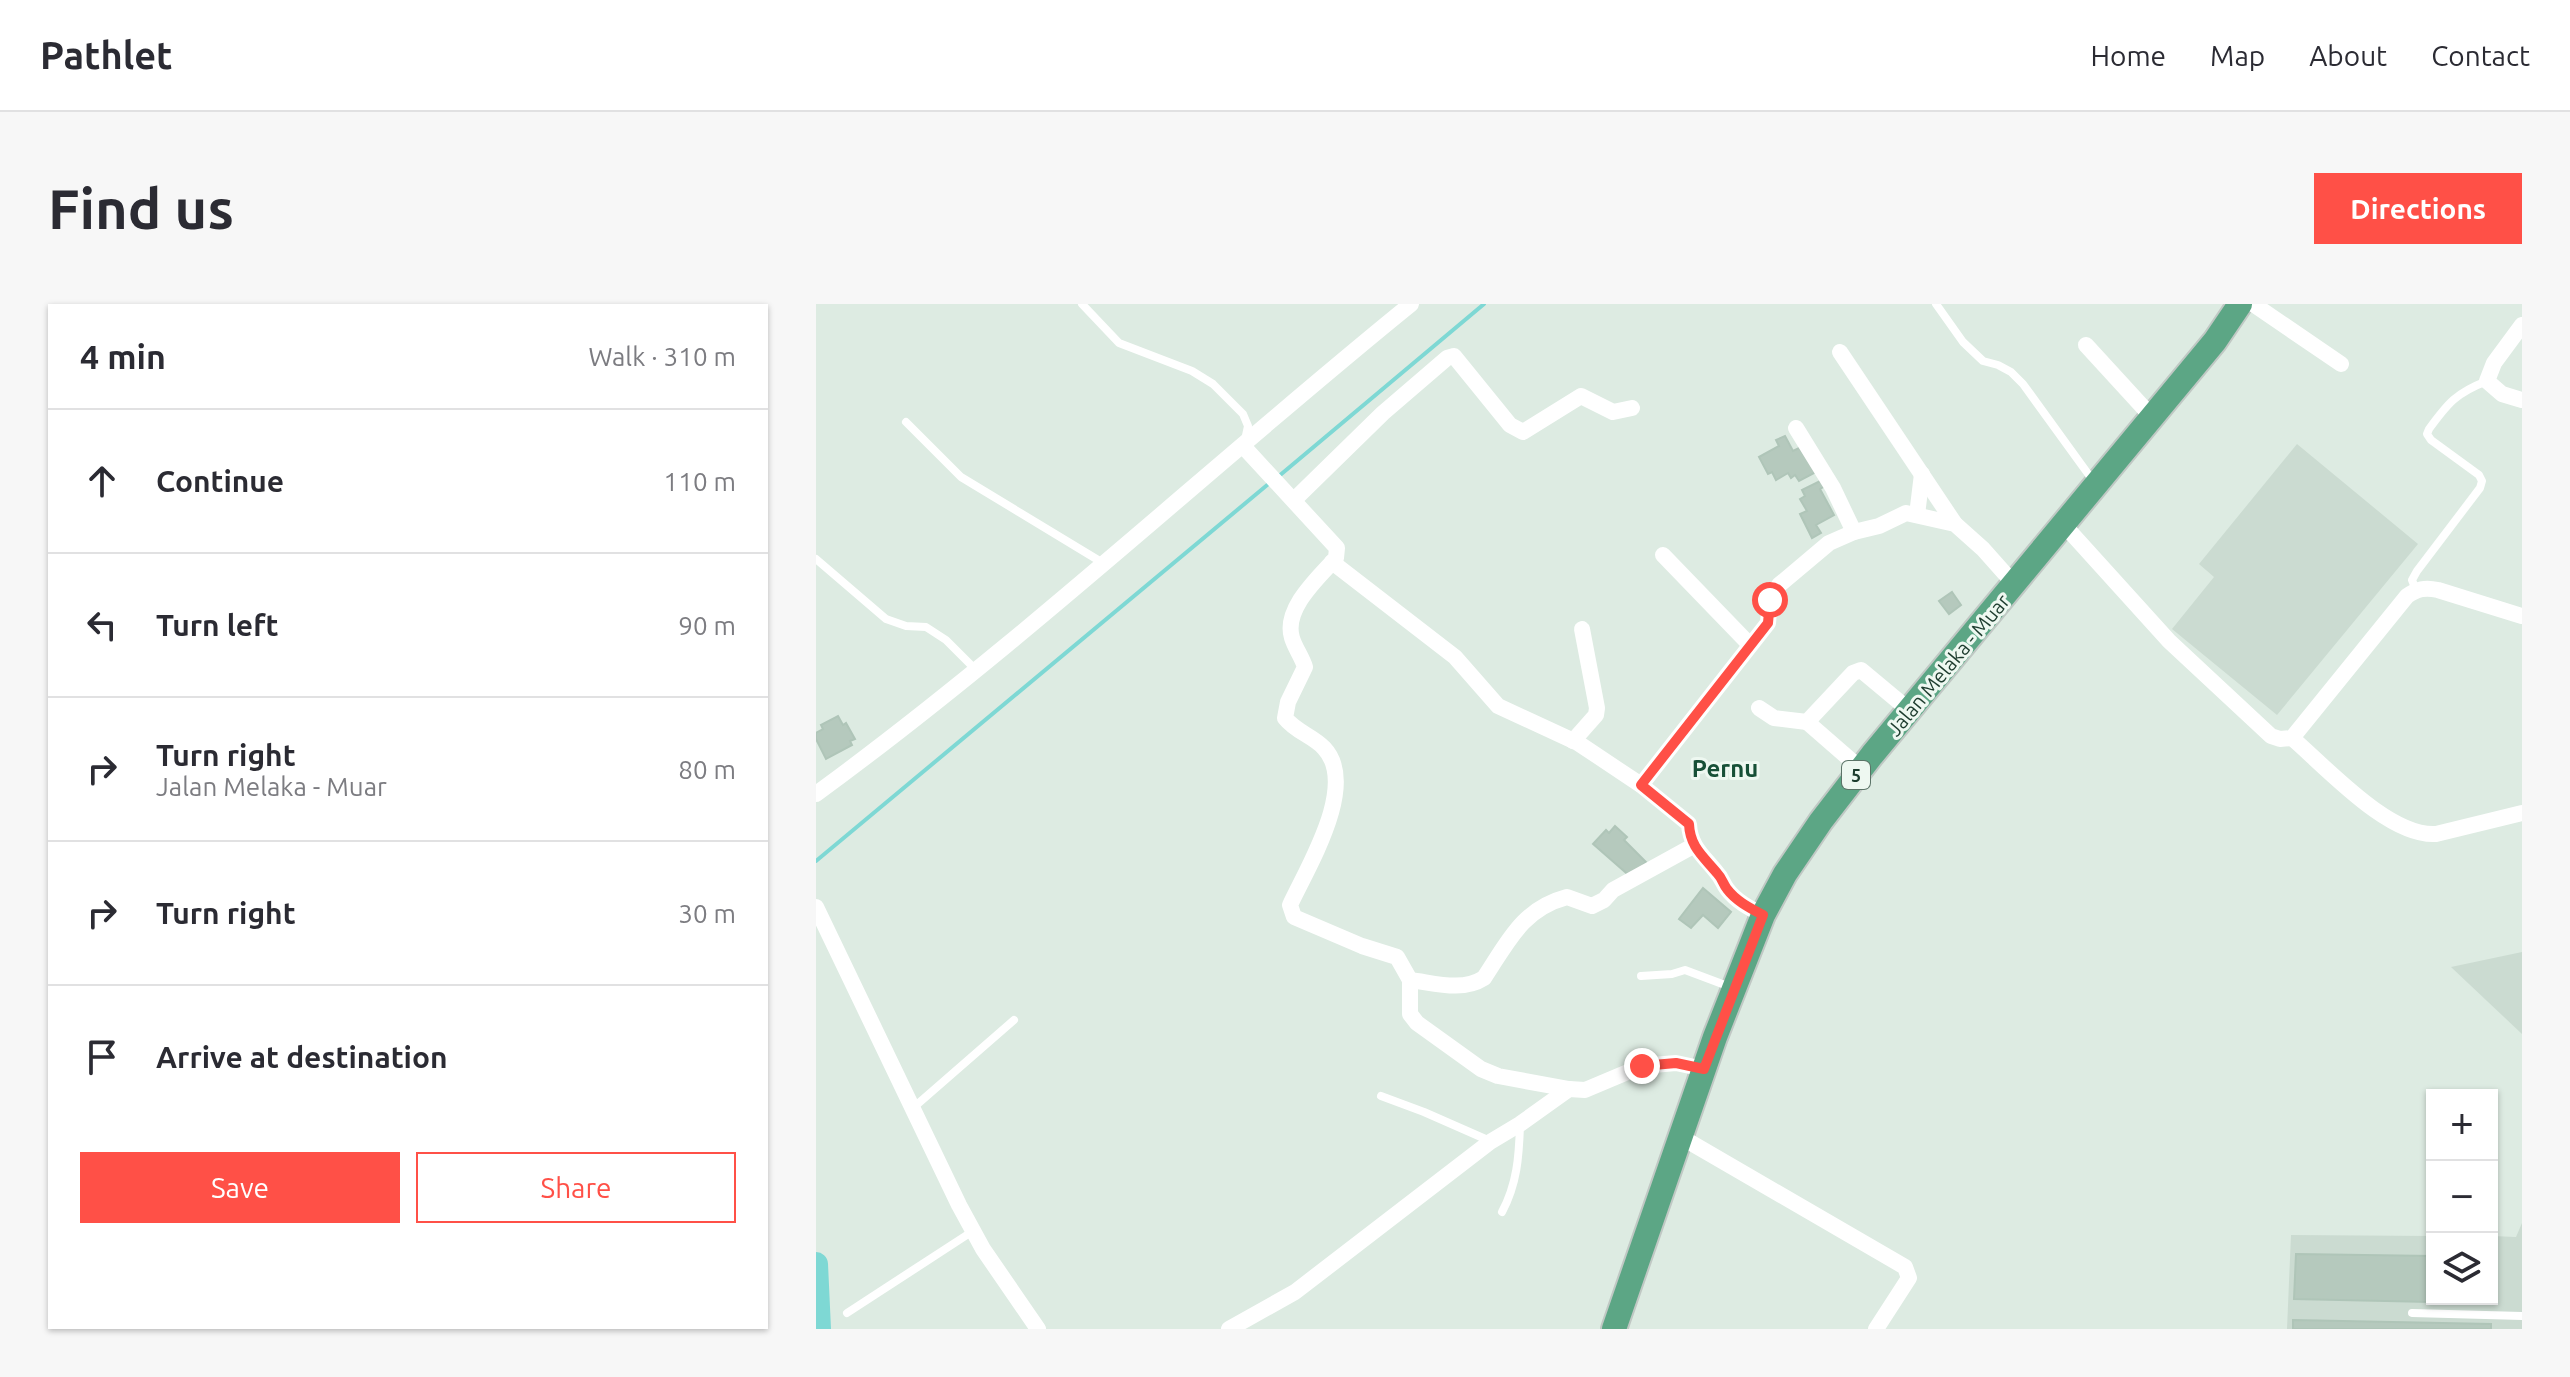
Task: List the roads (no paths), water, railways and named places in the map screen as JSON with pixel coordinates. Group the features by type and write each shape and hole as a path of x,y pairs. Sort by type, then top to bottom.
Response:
{"main road":[{"name":"Jalan Melaka - Muar","path":"1614,1329 1704,1069 1727,986 1753,910 1861,769 2215,341 2241,305"}],"street":[{"path":"816,794 977,670 1411,304"},
{"path":"2241,305 2341,364"},
{"path":"2522,325 2494,363 2487,381 2502,394 2522,400"},
{"path":"2086,345 2152,417"},
{"path":"1840,352 1955,524 1983,549 2015,585"},
{"path":"1289,496 1447,358 1454,356 1510,425 1523,432 1581,396 1613,412 1632,408"},
{"path":"1796,428 1833,488 1854,532"},
{"path":"1243,446 1337,548 1336,558 1296,607 1290,623 1292,638 1305,667 1288,702 1285,718 1325,748 1334,767 1336,789 1327,826 1290,905 1294,917 1362,946 1397,957 1410,980 1410,1014 1417,1023 1481,1069 1498,1076 1585,1090 1642,1066 1676,1063 1704,1069"},
{"path":"1917,515 1922,474"},
{"path":"1641,785 1768,623 1770,600 1779,585 1829,543 1906,513 1955,524"},
{"path":"2064,525 2180,652 2271,736 2292,738 2390,822 2422,835 2522,813"},
{"path":"1663,555 1750,645"},
{"path":"1332,562 1455,657 1498,706 1573,741 1641,785 1689,824 1693,846 1721,877 1725,888 1753,910"},
{"path":"2292,738 2407,596 2416,590 2438,590 2522,616"},
{"path":"1573,741 1596,715 1597,708 1582,629"},
{"path":"1807,722 1853,673 1861,670 1909,710"},
{"path":"1759,708 1774,718 1807,722 1861,769"},
{"path":"1410,980 1465,986 1475,984 1484,978 1523,921 1534,911 1567,897 1592,906 1604,900 1613,890 1693,846"},
{"path":"816,907 973,1231 1038,1329"},
{"path":"1229,1329 1295,1292 1490,1142 1569,1089"},
{"path":"1681,1137 1905,1267 1909,1278 1876,1329"}],"lane":[{"path":"1082,304 1119,343 1192,371 1213,384 1243,414 1248,426 1243,446"},
{"path":"1936,304 1963,342 1983,361 1998,365 2023,384 2097,485"},
{"path":"2416,590 2412,580 2417,571 2480,488 2482,481 2479,475 2427,434 2449,401 2463,390 2487,381"},
{"path":"906,422 961,477 1103,563"},
{"path":"816,559 886,619 906,626 926,627 946,640 977,670"},
{"path":"1641,976 1685,970 1727,986"},
{"path":"913,1108 1014,1020"},
{"path":"1381,1096 1490,1142"},
{"path":"1502,1212 1513,1192 1519,1163 1520,1124"},
{"path":"847,1313 973,1231"},
{"path":"2412,1313 2522,1316"}],"waterway":[{"path":"1279,476 1484,304"},
{"path":"816,861 1272,481"},
{"path":"816,1264 819,1329"}],"district":[{"name":"Pernu","path":"1725,768"}]}
